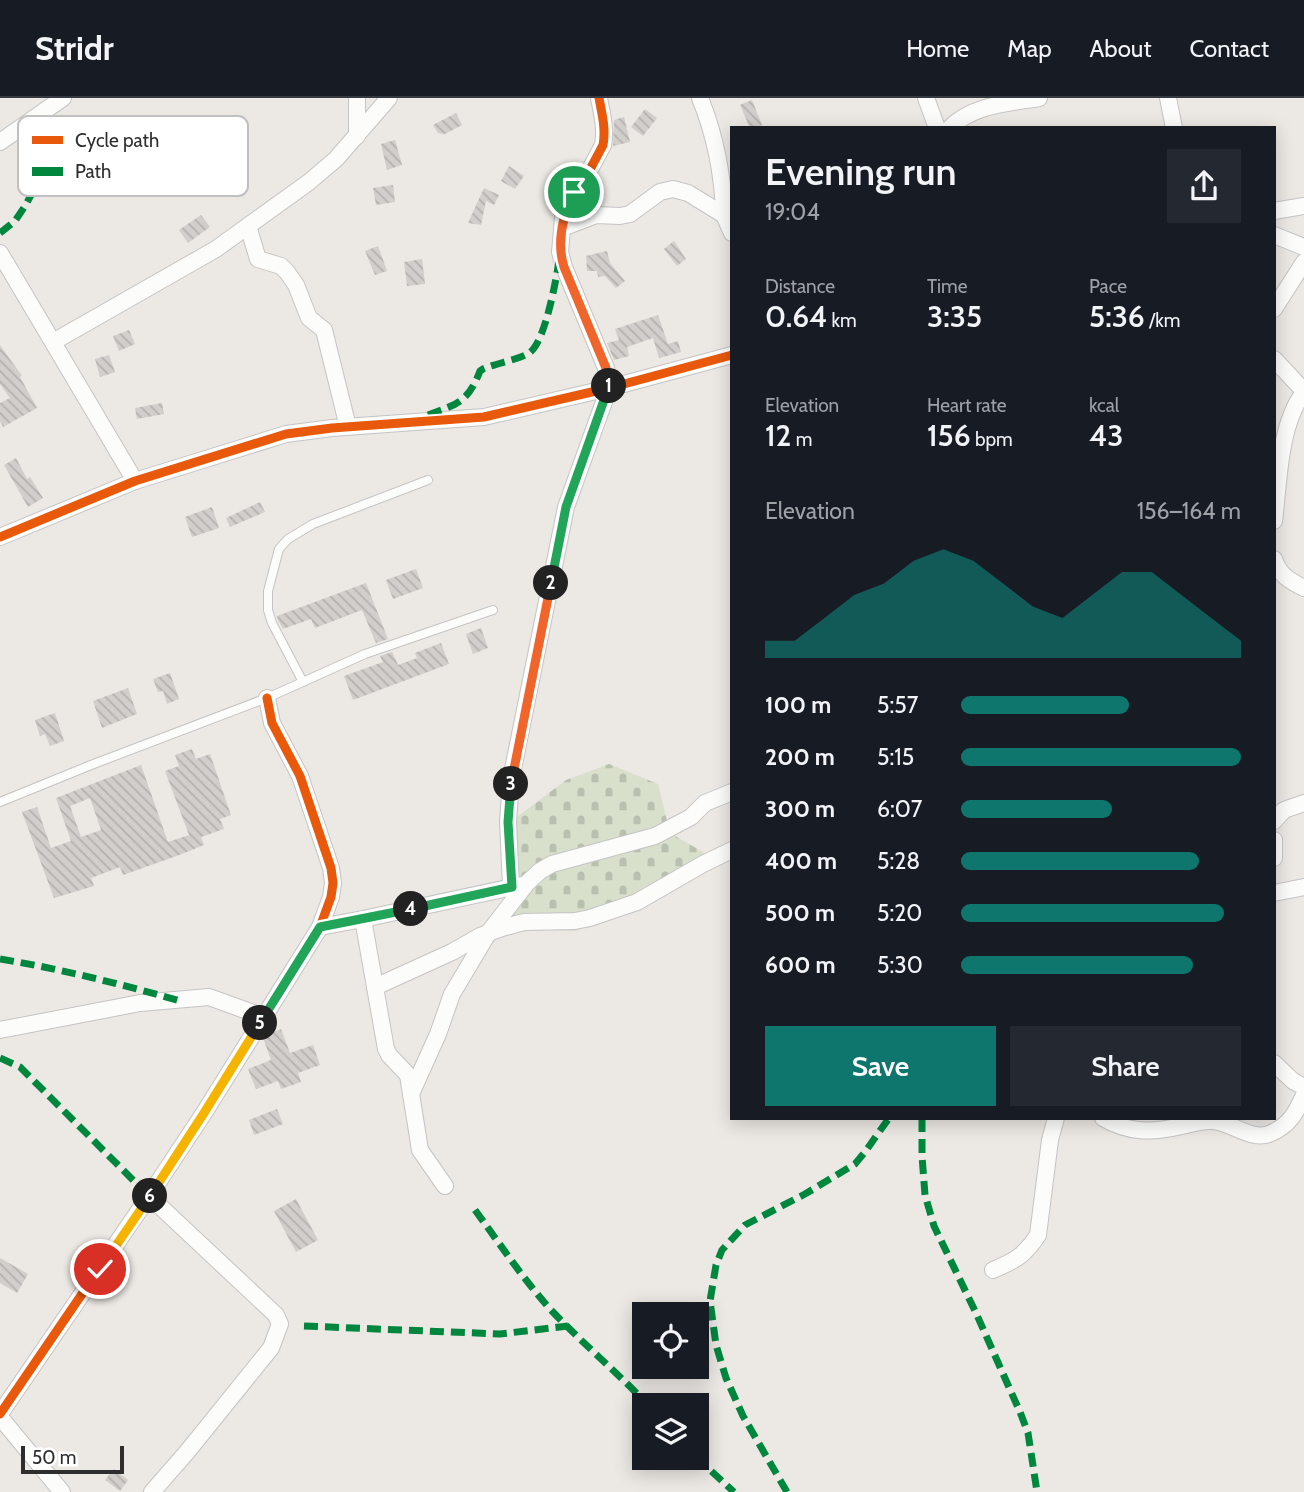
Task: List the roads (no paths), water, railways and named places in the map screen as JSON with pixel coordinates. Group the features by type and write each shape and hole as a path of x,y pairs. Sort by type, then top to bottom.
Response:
{"street":[{"path":"37,116 63,98"},
{"path":"357,98 357,136"},
{"path":"53,342 216,249 309,182 336,159 389,98"},
{"path":"411,1094 438,1034 452,994 519,885 508,822 511,779 566,507 609,388 606,368 560,252 563,218 568,204 603,145 604,123 599,98"},
{"path":"701,98 720,167 724,215 730,228"},
{"path":"926,98 936,126"},
{"path":"952,126 958,120 992,106 1039,98"},
{"path":"1168,98 1174,126"},
{"path":"0,142 18,129"},
{"path":"562,228 596,215 630,214 660,192 673,189 688,193 724,215"},
{"path":"1276,211 1304,206"},
{"path":"248,226 258,259 281,267 287,272 296,285 309,318 324,330 348,427"},
{"path":"1276,236 1304,247"},
{"path":"0,253 135,481"},
{"path":"1276,306 1304,262"},
{"path":"0,519 5,535 135,481 286,435 348,427 484,417 609,388 730,356"},
{"path":"1276,361 1304,391 1288,421 1276,505"},
{"path":"1276,564 1283,575 1304,588"},
{"path":"62,1492 0,1416 204,1113 320,927 328,906 332,889 329,860 300,776 272,723 267,698"},
{"path":"320,927 519,885 552,864 667,831 691,817 705,803 730,793"},
{"path":"1276,819 1284,810 1304,803"},
{"path":"375,987 489,932 524,922 590,918 637,902 730,851"},
{"path":"1276,892 1304,887"},
{"path":"363,919 387,1051 407,1074 420,1150 444,1185"},
{"path":"0,1030 140,1003 209,998 264,1017"},
{"path":"1276,1065 1293,1081 1304,1087"},
{"path":"1123,1122 1134,1131 1156,1131 1212,1121 1262,1136 1290,1121 1304,1095"},
{"path":"993,1270 1019,1258 1038,1236 1050,1140 1055,1120"},
{"path":"149,1196 276,1315 280,1324 271,1348 152,1492"},
{"path":"0,1447 12,1433"}],"lane":[{"path":"303,682 268,610 268,591 279,549 288,539 313,524 428,480"},
{"path":"0,802 267,698 365,654 493,610"}]}
